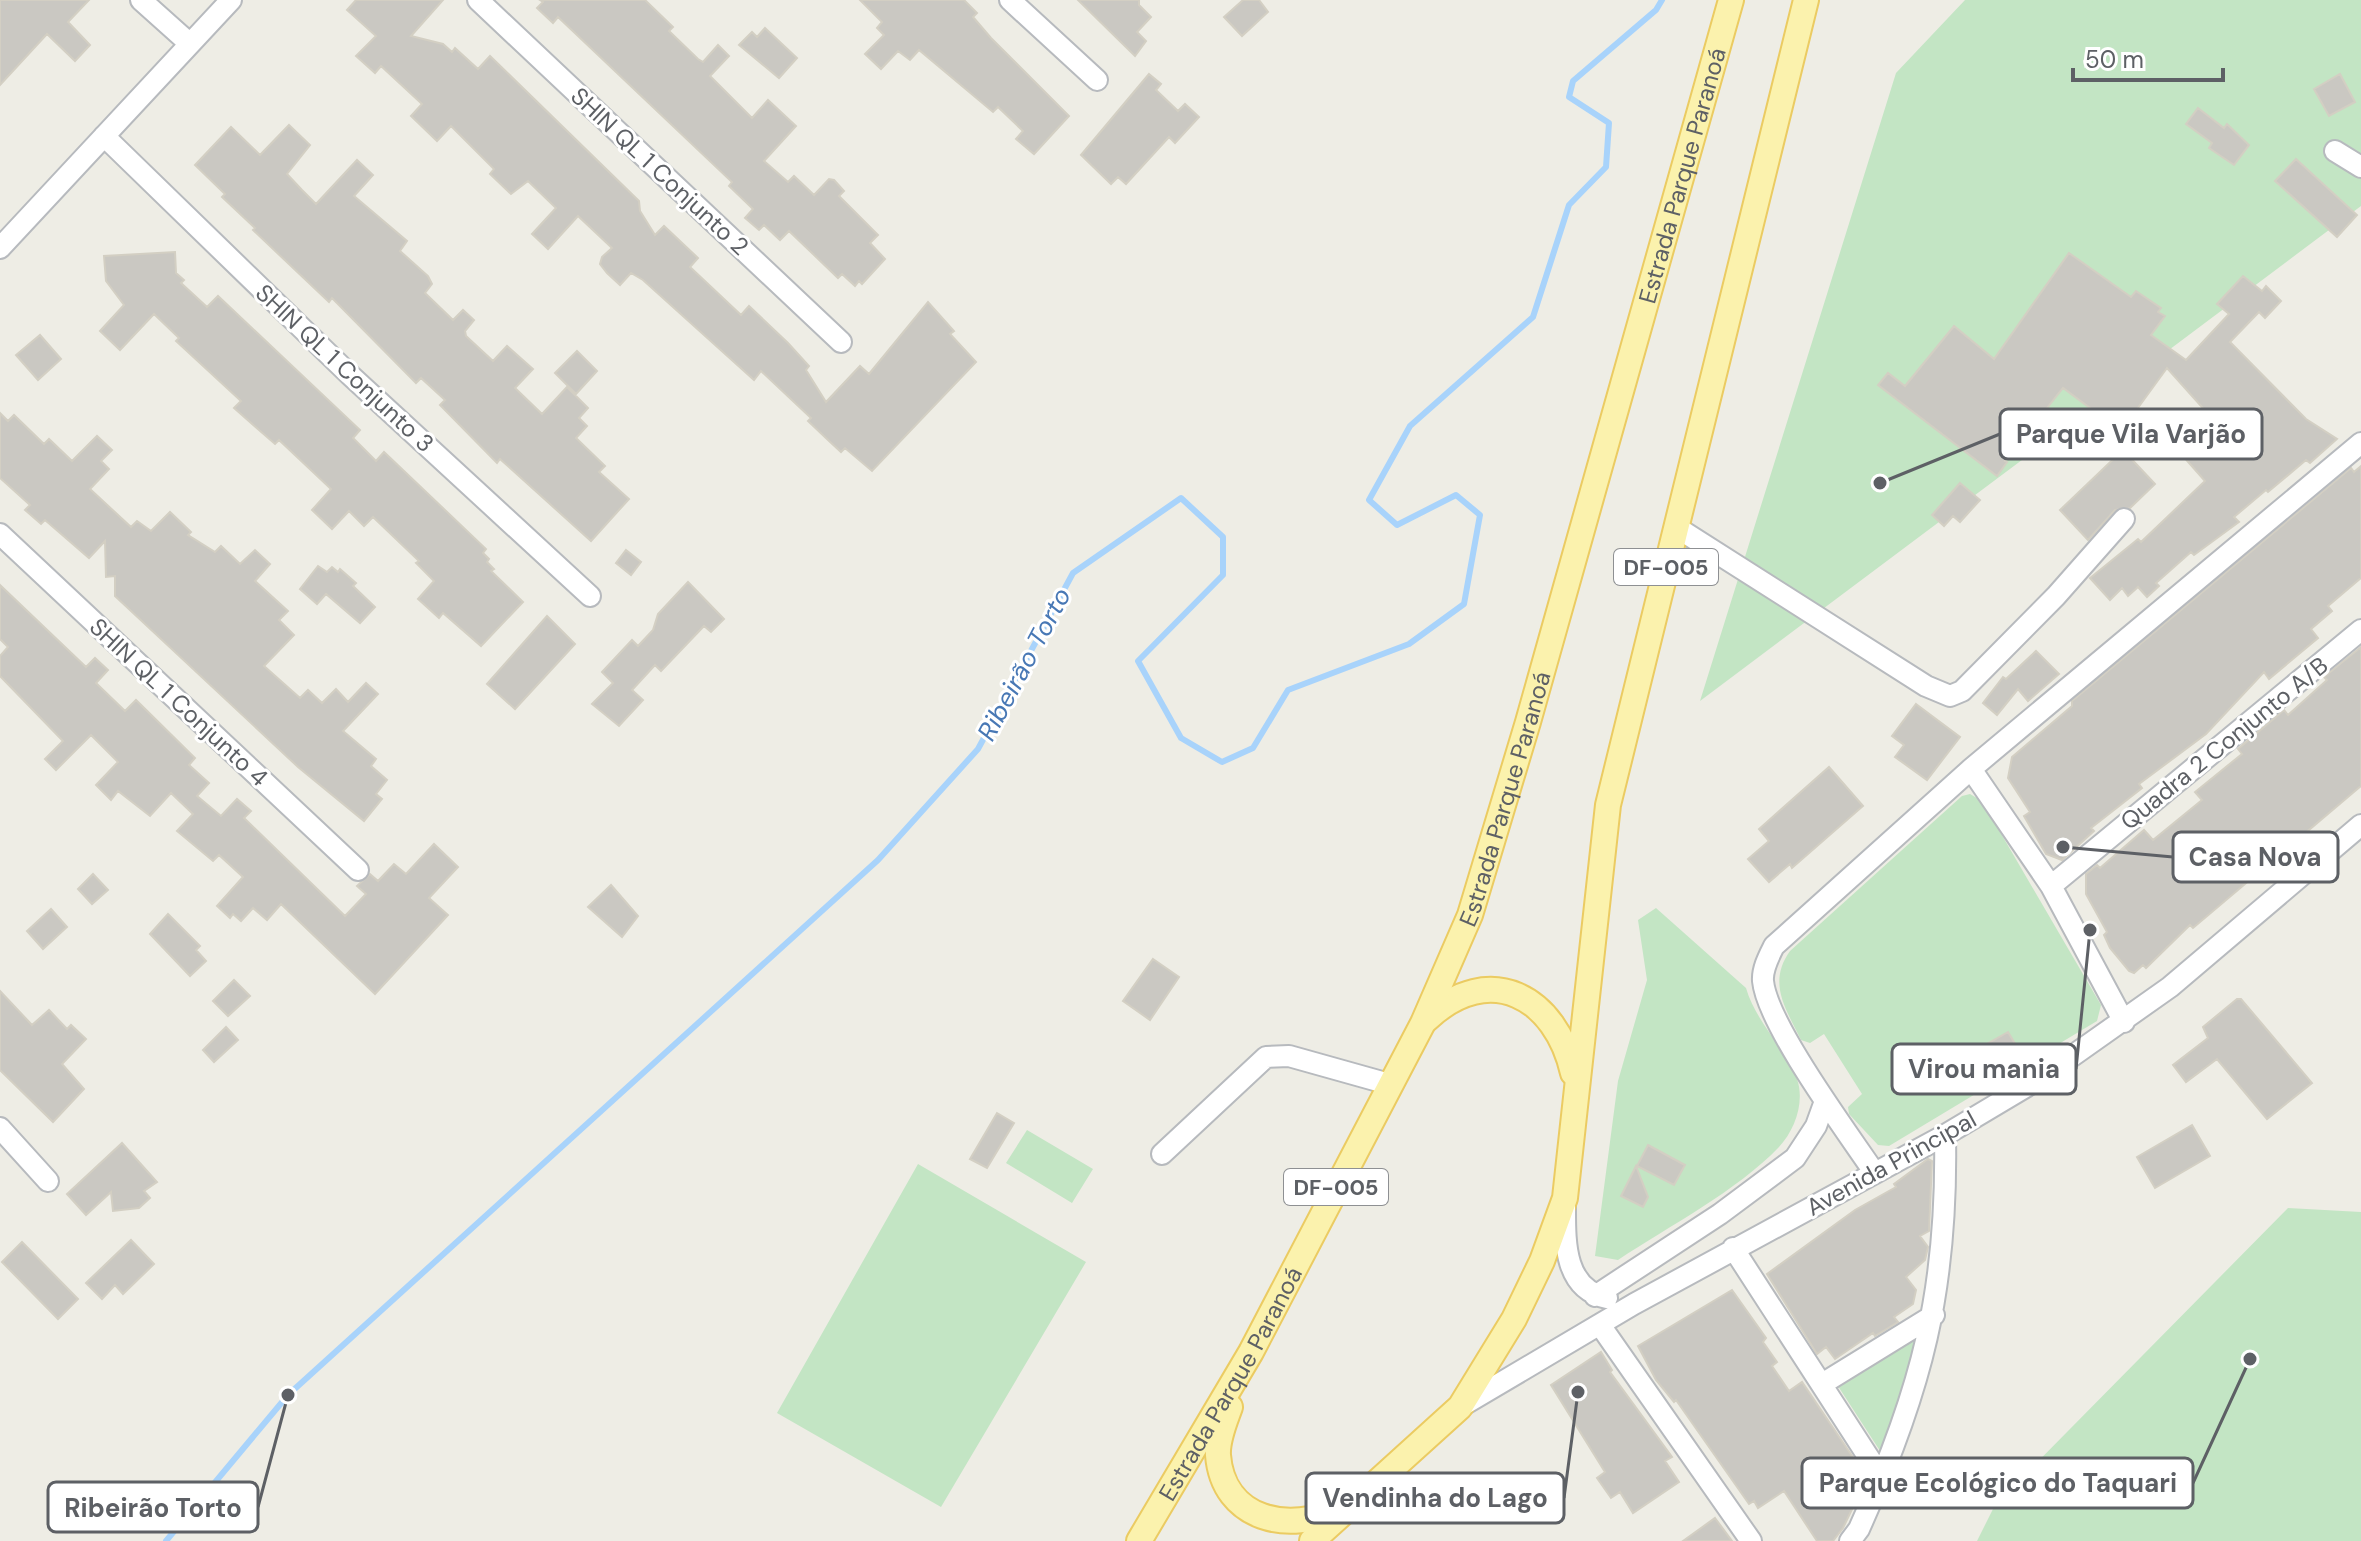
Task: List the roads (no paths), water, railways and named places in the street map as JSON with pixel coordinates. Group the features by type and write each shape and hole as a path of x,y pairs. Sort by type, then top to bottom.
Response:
{"main road":[{"name":"Estrada Parque Paranoá","path":"1139,1541 1251,1352 1423,1023 1474,903 1731,0"},
{"name":"DF-005","path":"1312,1541 1460,1407 1514,1319 1542,1261 1565,1198 1608,805 1806,0"},
{"path":"1423,1023 1456,997 1500,991 1523,997 1536,1004 1559,1030 1568,1049 1577,1091"},
{"path":"1251,1352 1223,1425 1218,1453 1224,1481 1236,1499 1279,1523 1321,1518 1368,1493"}],"street":[{"path":"141,0 189,43"},
{"path":"0,248 231,0"},
{"name":"SHIN QL 1 Conjunto 2","path":"478,0 841,342"},
{"path":"1010,0 1097,80"},
{"name":"SHIN QL 1 Conjunto 3","path":"104,136 350,375 590,596"},
{"path":"2335,151 2361,167"},
{"path":"1874,1172 1825,1101 1768,1003 1762,978 1768,958 1793,926 1971,769 2360,447"},
{"path":"1676,527 1926,686 1950,696 1962,691 2056,596 2124,519"},
{"name":"SHIN QL 1 Conjunto 4","path":"0,534 358,870"},
{"name":"Quadra 2 Conjunto A/B","path":"2051,886 2361,630"},
{"path":"1971,769 2051,886 2124,1022"},
{"name":"Avenida Principal","path":"1460,1407 1733,1248 1945,1135 2124,1022 2251,921 2361,825"},
{"path":"1162,1154 1266,1057 1289,1056 1389,1084"},
{"path":"1595,1296 1720,1214 1795,1158 1816,1126 1825,1101"},
{"path":"0,1128 48,1181"},
{"path":"1850,1541 1882,1478 1918,1383 1934,1315 1945,1225 1945,1135"},
{"path":"1565,1198 1565,1249 1577,1280 1595,1296 1634,1304"},
{"path":"1733,1248 1882,1478"},
{"path":"1822,1384 1934,1315"},
{"path":"1600,1325 1751,1541"}],"waterway":[{"name":"Ribeirão Torto","path":"166,1541 288,1395 878,860 978,749 1073,573 1181,498 1223,537 1223,575 1138,661 1181,738 1222,762 1253,748 1288,690 1409,644 1464,604 1480,515 1456,495 1397,525 1369,500 1410,426 1533,317 1569,205 1606,167 1609,123 1569,97 1573,81 1656,10 1662,0"}],"place":[{"name":"Parque Vila Varjão","path":"1880,483"},
{"name":"Casa Nova","path":"2063,847"},
{"name":"Virou mania","path":"2090,930"},
{"name":"Parque Ecológico do Taquari","path":"2250,1359"},
{"name":"Vendinha do Lago","path":"1578,1392"},
{"name":"Ribeirão Torto","path":"288,1395"}]}
